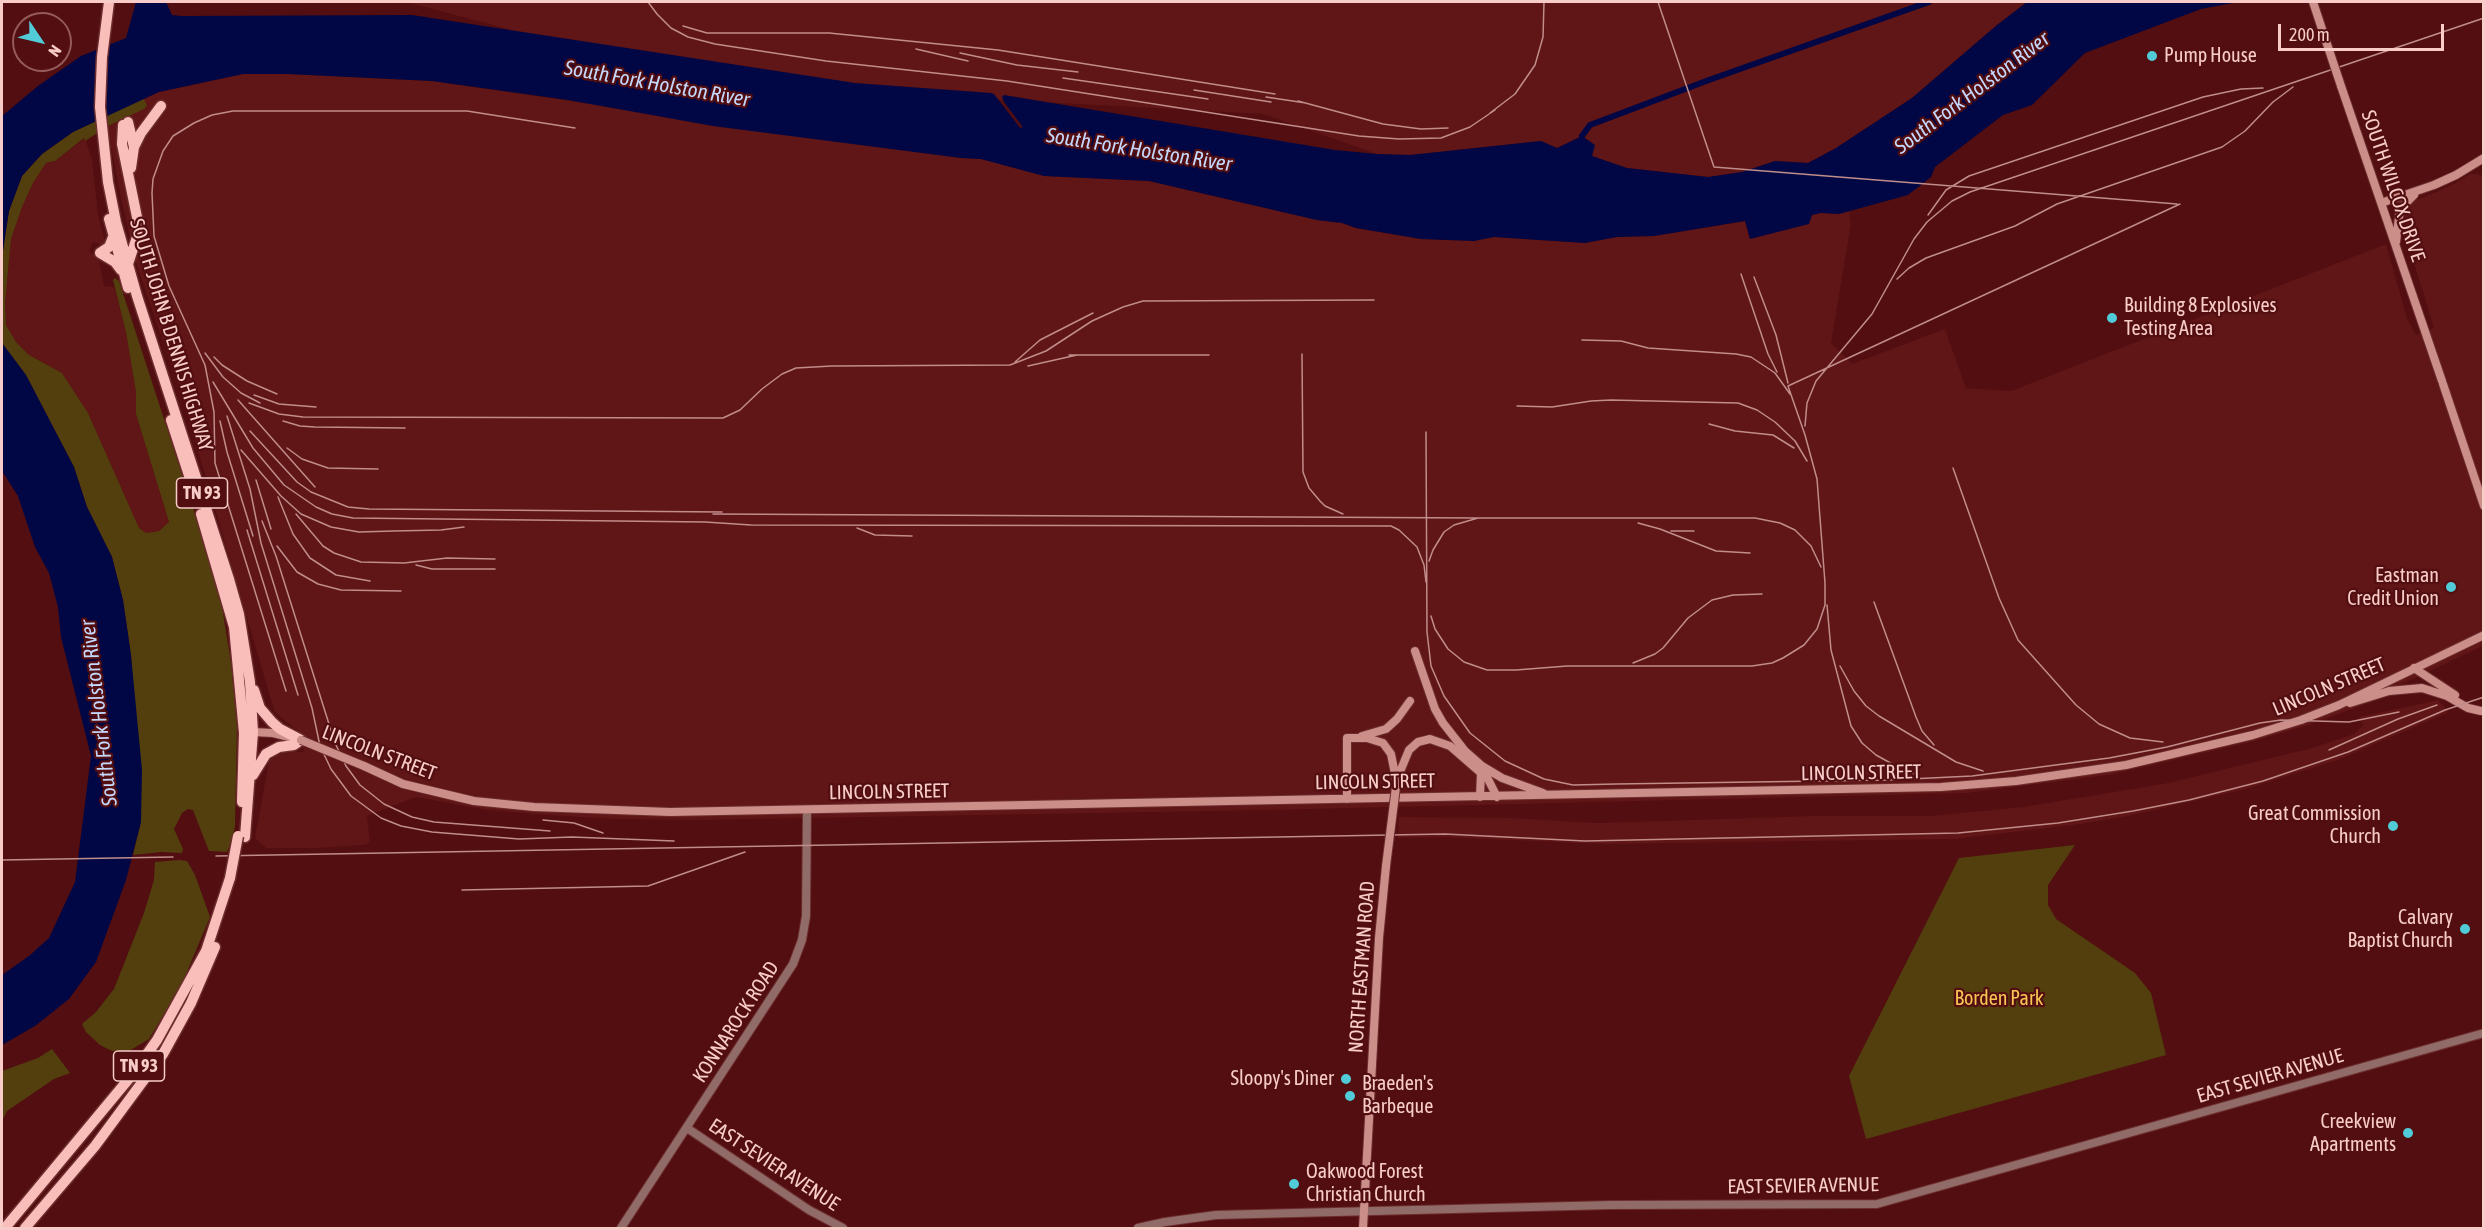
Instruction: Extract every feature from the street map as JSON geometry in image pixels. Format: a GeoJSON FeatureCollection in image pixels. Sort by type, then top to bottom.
{"type":"FeatureCollection","features":[{"type":"Feature","properties":{"kind":"highway","name":"SOUTH JOHN B DENNIS HIGHWAY"},"geometry":{"type":"LineString","coordinates":[[25,1228],[95,1146],[163,1054],[191,1003],[212,956],[223,923],[242,837],[251,779],[248,733],[229,606],[125,268],[115,233],[101,160],[94,98],[103,2]]}},
{"type":"Feature","properties":{"kind":"highway","name":"SOUTH JOHN B DENNIS HIGHWAY"},"geometry":{"type":"LineString","coordinates":[[102,31],[109,2]]}},
{"type":"Feature","properties":{"kind":"highway"},"geometry":{"type":"LineString","coordinates":[[130,184],[134,147],[147,123],[161,106]]}},
{"type":"Feature","properties":{"kind":"highway"},"geometry":{"type":"LineString","coordinates":[[134,147],[126,123],[122,144],[135,212],[137,237],[125,268],[100,253],[109,246],[115,233],[129,225],[135,212]]}},
{"type":"Feature","properties":{"kind":"highway"},"geometry":{"type":"LineString","coordinates":[[103,135],[118,139],[122,144]]}},
{"type":"Feature","properties":{"kind":"highway","name":"SOUTH JOHN B DENNIS HIGHWAY"},"geometry":{"type":"LineString","coordinates":[[125,268],[229,579],[238,614],[250,682],[242,837]]}},
{"type":"Feature","properties":{"kind":"highway"},"geometry":{"type":"LineString","coordinates":[[250,682],[266,715],[280,729],[301,740],[294,745],[279,747],[266,754],[251,779]]}},
{"type":"Feature","properties":{"kind":"highway","name":"TN 93"},"geometry":{"type":"LineString","coordinates":[[5,1228],[132,1075],[157,1040],[206,951],[233,878]]}},
{"type":"Feature","properties":{"kind":"main road","name":"SOUTH WILCOX DRIVE"},"geometry":{"type":"LineString","coordinates":[[2313,2],[2484,506]]}},
{"type":"Feature","properties":{"kind":"main road"},"geometry":{"type":"LineString","coordinates":[[2381,203],[2456,175],[2484,158]]}},
{"type":"Feature","properties":{"kind":"main road"},"geometry":{"type":"LineString","coordinates":[[2395,245],[2400,209],[2418,191]]}},
{"type":"Feature","properties":{"kind":"main road","name":"LINCOLN STREET"},"geometry":{"type":"LineString","coordinates":[[248,733],[273,733],[301,740],[411,786],[453,797],[546,808],[670,812],[1903,789],[2016,781],[2115,767],[2189,751],[2301,720],[2339,705],[2484,635]]}},
{"type":"Feature","properties":{"kind":"main road"},"geometry":{"type":"LineString","coordinates":[[1415,651],[1435,709],[1443,723],[1466,751],[1482,766],[1502,778],[1549,795]]}},
{"type":"Feature","properties":{"kind":"main road"},"geometry":{"type":"LineString","coordinates":[[2414,668],[2482,712]]}},
{"type":"Feature","properties":{"kind":"main road"},"geometry":{"type":"LineString","coordinates":[[2339,705],[2357,702],[2390,691],[2422,688],[2482,712]]}},
{"type":"Feature","properties":{"kind":"main road"},"geometry":{"type":"LineString","coordinates":[[1351,738],[1386,729],[1397,719],[1410,701]]}},
{"type":"Feature","properties":{"kind":"main road"},"geometry":{"type":"LineString","coordinates":[[1351,738],[1377,740],[1388,748],[1393,760],[1396,779]]}},
{"type":"Feature","properties":{"kind":"main road"},"geometry":{"type":"LineString","coordinates":[[1347,799],[1351,738]]}},
{"type":"Feature","properties":{"kind":"main road"},"geometry":{"type":"LineString","coordinates":[[1396,779],[1408,750],[1418,742],[1430,739],[1450,746],[1481,773],[1497,796]]}},
{"type":"Feature","properties":{"kind":"main road"},"geometry":{"type":"LineString","coordinates":[[1480,797],[1481,773]]}},
{"type":"Feature","properties":{"kind":"main road","name":"NORTH EASTMAN ROAD"},"geometry":{"type":"LineString","coordinates":[[1363,1228],[1379,938],[1396,779]]}},
{"type":"Feature","properties":{"kind":"street","name":"KONNAROCK ROAD"},"geometry":{"type":"LineString","coordinates":[[621,1228],[786,978],[797,956],[806,916],[807,810]]}},
{"type":"Feature","properties":{"kind":"street","name":"EAST SEVIER AVENUE"},"geometry":{"type":"LineString","coordinates":[[1138,1228],[1165,1221],[1216,1215],[1600,1205],[1878,1204],[2484,1033]]}},
{"type":"Feature","properties":{"kind":"street","name":"EAST SEVIER AVENUE"},"geometry":{"type":"LineString","coordinates":[[687,1128],[809,1210],[843,1228]]}},
{"type":"Feature","properties":{"kind":"shaded area"},"geometry":{"type":"Polygon","coordinates":[[[406,2],[2027,2],[1912,98],[1836,148],[1808,163],[1775,161],[1742,172],[1708,177],[1627,168],[1591,156],[1582,136],[1557,148],[1540,141],[1410,155],[1377,154],[1263,114],[913,95],[576,47],[406,2]]]}},
{"type":"Feature","properties":{"kind":"shaded area"},"geometry":{"type":"Polygon","coordinates":[[[243,74],[432,81],[961,158],[981,159],[1046,176],[1149,181],[1317,220],[1421,239],[1474,241],[1494,237],[1585,243],[1617,237],[1654,236],[1745,221],[1750,239],[1821,212],[1839,214],[1849,211],[1851,224],[1831,343],[1852,364],[1945,329],[1966,388],[2011,391],[2386,244],[2407,318],[2416,335],[2434,328],[2401,221],[2402,214],[2410,203],[2452,185],[2470,174],[2477,174],[2484,176],[2483,646],[2400,685],[2398,692],[2309,725],[2247,743],[2109,775],[1967,793],[1270,810],[696,820],[546,815],[487,810],[416,797],[367,816],[370,842],[366,845],[266,848],[255,838],[269,760],[284,751],[304,752],[299,732],[275,712],[271,700],[182,396],[137,266],[105,114],[159,92],[243,74]]]}},
{"type":"Feature","properties":{"kind":"shaded area"},"geometry":{"type":"Polygon","coordinates":[[[85,138],[92,160],[98,214],[105,242],[102,245],[93,242],[89,251],[99,259],[104,286],[114,287],[126,331],[136,392],[136,414],[169,522],[159,531],[146,533],[139,528],[88,413],[62,373],[29,355],[16,342],[6,325],[5,303],[11,239],[22,207],[33,183],[46,163],[55,161],[85,138]]]}},
{"type":"Feature","properties":{"kind":"shaded area"},"geometry":{"type":"Polygon","coordinates":[[[2438,700],[2449,712],[2338,760],[2246,789],[2128,816],[2081,824],[1954,839],[1603,844],[1442,837],[1398,838],[1399,817],[1511,818],[1598,823],[1815,816],[1929,816],[2023,807],[2168,783],[2312,748],[2354,734],[2363,725],[2359,717],[2438,700]]]}},
{"type":"Feature","properties":{"kind":"green space"},"geometry":{"type":"Polygon","coordinates":[[[143,98],[147,105],[144,109],[110,125],[85,141],[84,138],[55,161],[46,163],[33,183],[11,239],[5,303],[6,325],[16,342],[29,355],[62,373],[88,413],[139,528],[146,533],[159,531],[169,522],[136,414],[136,392],[126,332],[113,280],[115,278],[119,281],[219,588],[231,663],[237,725],[235,825],[227,852],[209,851],[193,810],[188,809],[182,813],[174,829],[183,849],[182,853],[161,852],[133,855],[141,822],[131,655],[123,600],[112,557],[87,507],[74,467],[26,375],[2,343],[2,257],[9,211],[22,176],[42,154],[73,132],[143,98]]]}},
{"type":"Feature","properties":{"kind":"green space","name":"Borden Park"},"geometry":{"type":"Polygon","coordinates":[[[2075,845],[2048,885],[2048,905],[2056,919],[2135,973],[2151,993],[2166,1055],[1866,1139],[1849,1076],[1959,858],[2075,845]]]}},
{"type":"Feature","properties":{"kind":"green space"},"geometry":{"type":"Polygon","coordinates":[[[187,861],[195,875],[210,917],[181,986],[149,1039],[129,1051],[112,1051],[100,1045],[86,1032],[82,1024],[96,1012],[114,989],[144,913],[154,880],[155,862],[187,861]]]}},
{"type":"Feature","properties":{"kind":"green space"},"geometry":{"type":"Polygon","coordinates":[[[52,1049],[70,1073],[54,1079],[7,1111],[2,1121],[2,1071],[38,1058],[52,1049]]]}},
{"type":"Feature","properties":{"kind":"water","name":"South Fork Holston River"},"geometry":{"type":"Polygon","coordinates":[[[136,2],[166,2],[172,15],[181,16],[412,15],[855,83],[991,93],[1021,129],[1022,126],[1004,102],[1002,97],[1004,95],[1335,150],[1377,154],[1410,155],[1541,141],[1557,148],[1582,136],[1595,145],[1592,156],[1627,168],[1708,177],[1742,172],[1775,161],[1808,163],[1836,148],[1912,98],[2027,2],[2238,2],[2201,9],[2085,53],[2032,105],[2003,115],[1935,167],[1931,177],[1908,195],[1839,214],[1812,215],[1809,224],[1750,239],[1745,221],[1654,236],[1617,237],[1585,243],[1494,237],[1474,241],[1421,239],[1317,220],[1149,181],[1044,176],[981,159],[713,126],[568,100],[432,81],[243,74],[159,92],[73,132],[42,154],[22,176],[9,211],[2,257],[2,116],[58,72],[72,72],[72,62],[81,56],[126,38],[136,2]]]}},
{"type":"Feature","properties":{"kind":"water","name":"South Fork Holston River"},"geometry":{"type":"Polygon","coordinates":[[[2,343],[26,375],[74,467],[87,507],[112,557],[123,600],[131,655],[142,770],[141,822],[126,880],[96,962],[69,999],[35,1026],[2,1045],[2,975],[49,938],[75,882],[91,756],[61,637],[58,607],[49,573],[35,547],[18,496],[2,471],[2,343]]]}},
{"type":"Feature","properties":{"kind":"waterway"},"geometry":{"type":"LineString","coordinates":[[1582,136],[1590,125],[1929,2]]}},
{"type":"Feature","properties":{"kind":"railway"},"geometry":{"type":"LineString","coordinates":[[648,2],[671,28],[688,37],[715,44],[826,61],[1007,81],[1359,136],[1399,139],[1441,138],[1470,127],[1495,110]]}},
{"type":"Feature","properties":{"kind":"railway"},"geometry":{"type":"LineString","coordinates":[[1490,113],[1515,94],[1535,65],[1543,37],[1544,2]]}},
{"type":"Feature","properties":{"kind":"railway"},"geometry":{"type":"LineString","coordinates":[[1658,2],[1714,167],[2177,204]]}},
{"type":"Feature","properties":{"kind":"railway"},"geometry":{"type":"LineString","coordinates":[[1805,426],[1807,403],[1816,381],[1872,314],[1914,239],[1927,222],[1952,201],[1970,192],[2484,18]]}},
{"type":"Feature","properties":{"kind":"railway"},"geometry":{"type":"LineString","coordinates":[[683,26],[707,33],[829,33],[998,50],[1275,94]]}},
{"type":"Feature","properties":{"kind":"railway"},"geometry":{"type":"LineString","coordinates":[[916,49],[968,61]]}},
{"type":"Feature","properties":{"kind":"railway"},"geometry":{"type":"LineString","coordinates":[[960,53],[1017,65],[1078,72]]}},
{"type":"Feature","properties":{"kind":"railway"},"geometry":{"type":"LineString","coordinates":[[1063,78],[1208,99]]}},
{"type":"Feature","properties":{"kind":"railway"},"geometry":{"type":"LineString","coordinates":[[1897,279],[1909,268],[1926,258],[2015,226],[2057,204],[2222,147],[2245,131],[2273,102],[2293,87]]}},
{"type":"Feature","properties":{"kind":"railway"},"geometry":{"type":"LineString","coordinates":[[1928,215],[1946,190],[1969,176],[2203,97],[2241,89],[2263,88]]}},
{"type":"Feature","properties":{"kind":"railway"},"geometry":{"type":"LineString","coordinates":[[1194,90],[1271,102]]}},
{"type":"Feature","properties":{"kind":"railway"},"geometry":{"type":"LineString","coordinates":[[1266,97],[1306,103]]}},
{"type":"Feature","properties":{"kind":"railway"},"geometry":{"type":"LineString","coordinates":[[1298,101],[1383,124],[1421,129],[1448,128]]}},
{"type":"Feature","properties":{"kind":"railway"},"geometry":{"type":"LineString","coordinates":[[286,691],[215,463],[214,412],[205,365],[169,286],[154,236],[153,179],[163,151],[173,136],[194,123],[212,115],[233,111],[467,111],[575,128]]}},
{"type":"Feature","properties":{"kind":"railway"},"geometry":{"type":"LineString","coordinates":[[1431,616],[1435,629],[1448,649],[1464,662],[1487,670],[1567,666],[1752,666],[1772,663],[1783,658],[1804,645],[1817,629],[1825,605],[1817,479],[1788,386],[2180,204]]}},
{"type":"Feature","properties":{"kind":"railway"},"geometry":{"type":"LineString","coordinates":[[1741,274],[1768,354],[1777,372]]}},
{"type":"Feature","properties":{"kind":"railway"},"geometry":{"type":"LineString","coordinates":[[1754,277],[1776,335],[1788,383]]}},
{"type":"Feature","properties":{"kind":"railway"},"geometry":{"type":"LineString","coordinates":[[249,403],[279,414],[303,417],[723,418],[740,410],[762,389],[782,374],[796,368],[1010,365],[1046,351],[1092,321],[1143,301],[1374,300]]}},
{"type":"Feature","properties":{"kind":"railway"},"geometry":{"type":"LineString","coordinates":[[1015,362],[1040,340],[1093,313]]}},
{"type":"Feature","properties":{"kind":"railway"},"geometry":{"type":"LineString","coordinates":[[1582,340],[1621,341],[1648,348],[1751,357],[1775,373],[1790,394]]}},
{"type":"Feature","properties":{"kind":"railway"},"geometry":{"type":"LineString","coordinates":[[205,353],[223,377],[241,393],[260,403]]}},
{"type":"Feature","properties":{"kind":"railway"},"geometry":{"type":"LineString","coordinates":[[1302,354],[1303,472],[1309,488],[1320,501],[1325,506],[1343,514]]}},
{"type":"Feature","properties":{"kind":"railway"},"geometry":{"type":"LineString","coordinates":[[1069,355],[1209,355]]}},
{"type":"Feature","properties":{"kind":"railway"},"geometry":{"type":"LineString","coordinates":[[1028,366],[1077,355]]}},
{"type":"Feature","properties":{"kind":"railway"},"geometry":{"type":"LineString","coordinates":[[214,357],[247,381],[277,394]]}},
{"type":"Feature","properties":{"kind":"railway"},"geometry":{"type":"LineString","coordinates":[[213,382],[253,448],[284,485],[316,507],[332,514],[353,518],[705,522],[751,525],[1391,526],[1399,530],[1417,547],[1424,565],[1426,582]]}},
{"type":"Feature","properties":{"kind":"railway"},"geometry":{"type":"LineString","coordinates":[[254,395],[279,404],[316,407]]}},
{"type":"Feature","properties":{"kind":"railway"},"geometry":{"type":"LineString","coordinates":[[238,400],[315,487]]}},
{"type":"Feature","properties":{"kind":"railway"},"geometry":{"type":"LineString","coordinates":[[1517,406],[1552,407],[1611,400],[1738,403],[1757,410],[1775,422],[1795,441],[1807,461]]}},
{"type":"Feature","properties":{"kind":"railway"},"geometry":{"type":"LineString","coordinates":[[227,416],[250,489],[261,543],[312,708],[320,746],[331,769],[351,796],[381,818],[401,826],[432,832],[519,839],[572,837],[674,841]]}},
{"type":"Feature","properties":{"kind":"railway"},"geometry":{"type":"LineString","coordinates":[[220,421],[227,452],[253,536]]}},
{"type":"Feature","properties":{"kind":"railway"},"geometry":{"type":"LineString","coordinates":[[283,421],[315,427],[405,428]]}},
{"type":"Feature","properties":{"kind":"railway"},"geometry":{"type":"LineString","coordinates":[[1709,424],[1735,431],[1773,435],[1794,448]]}},
{"type":"Feature","properties":{"kind":"railway"},"geometry":{"type":"LineString","coordinates":[[250,431],[297,482],[311,492],[348,507],[722,512]]}},
{"type":"Feature","properties":{"kind":"railway"},"geometry":{"type":"LineString","coordinates":[[1426,432],[1427,632],[1431,666],[1444,696],[1470,733],[1505,761],[1544,779],[1573,785],[1889,780],[1972,776],[2109,758],[2167,747],[2260,723],[2281,720],[2349,722],[2399,712]]}},
{"type":"Feature","properties":{"kind":"railway"},"geometry":{"type":"LineString","coordinates":[[287,448],[302,459],[328,468],[378,469]]}},
{"type":"Feature","properties":{"kind":"railway"},"geometry":{"type":"LineString","coordinates":[[241,450],[281,496],[301,514],[331,527],[359,532],[441,530],[464,527]]}},
{"type":"Feature","properties":{"kind":"railway"},"geometry":{"type":"LineString","coordinates":[[1953,468],[1999,598],[2018,640],[2076,705],[2099,724],[2130,738],[2163,742]]}},
{"type":"Feature","properties":{"kind":"railway"},"geometry":{"type":"LineString","coordinates":[[256,480],[271,529]]}},
{"type":"Feature","properties":{"kind":"railway"},"geometry":{"type":"LineString","coordinates":[[278,497],[293,534],[310,558],[336,575],[370,581]]}},
{"type":"Feature","properties":{"kind":"railway"},"geometry":{"type":"LineString","coordinates":[[296,514],[323,546],[334,553],[361,562],[404,563],[447,558],[495,559]]}},
{"type":"Feature","properties":{"kind":"railway"},"geometry":{"type":"LineString","coordinates":[[713,514],[1478,518]]}},
{"type":"Feature","properties":{"kind":"railway"},"geometry":{"type":"LineString","coordinates":[[1429,561],[1444,532],[1454,525],[1478,518],[1755,518],[1780,523],[1795,530],[1811,546],[1821,567]]}},
{"type":"Feature","properties":{"kind":"railway"},"geometry":{"type":"LineString","coordinates":[[262,521],[276,556],[335,743],[346,766],[360,785],[384,804],[412,817],[434,822],[550,831]]}},
{"type":"Feature","properties":{"kind":"railway"},"geometry":{"type":"LineString","coordinates":[[1638,523],[1716,551],[1750,553]]}},
{"type":"Feature","properties":{"kind":"railway"},"geometry":{"type":"LineString","coordinates":[[857,528],[875,535],[912,536]]}},
{"type":"Feature","properties":{"kind":"railway"},"geometry":{"type":"LineString","coordinates":[[247,530],[298,695]]}},
{"type":"Feature","properties":{"kind":"railway"},"geometry":{"type":"LineString","coordinates":[[1671,531],[1694,531]]}},
{"type":"Feature","properties":{"kind":"railway"},"geometry":{"type":"LineString","coordinates":[[277,546],[297,572],[318,584],[341,590],[401,591]]}},
{"type":"Feature","properties":{"kind":"railway"},"geometry":{"type":"LineString","coordinates":[[416,565],[432,569],[495,569]]}},
{"type":"Feature","properties":{"kind":"railway"},"geometry":{"type":"LineString","coordinates":[[1633,663],[1663,648],[1688,618],[1712,600],[1733,595],[1762,594]]}},
{"type":"Feature","properties":{"kind":"railway"},"geometry":{"type":"LineString","coordinates":[[1874,602],[1916,717],[1922,731],[1934,745]]}},
{"type":"Feature","properties":{"kind":"railway"},"geometry":{"type":"LineString","coordinates":[[1827,605],[1831,650],[1851,726],[1862,743],[1876,755],[1905,771],[1919,775]]}},
{"type":"Feature","properties":{"kind":"railway"},"geometry":{"type":"LineString","coordinates":[[1840,666],[1854,691],[1866,706],[1879,716],[1956,762],[1983,771]]}},
{"type":"Feature","properties":{"kind":"railway"},"geometry":{"type":"LineString","coordinates":[[216,856],[1445,834],[1585,841],[1958,833],[2058,823],[2133,811],[2189,800],[2263,781],[2348,752],[2445,710],[2484,697]]}},
{"type":"Feature","properties":{"kind":"railway"},"geometry":{"type":"LineString","coordinates":[[2329,750],[2398,719],[2437,705]]}},
{"type":"Feature","properties":{"kind":"railway"},"geometry":{"type":"LineString","coordinates":[[543,820],[574,823],[603,833]]}},
{"type":"Feature","properties":{"kind":"railway"},"geometry":{"type":"LineString","coordinates":[[462,890],[648,886],[745,852]]}},
{"type":"Feature","properties":{"kind":"railway"},"geometry":{"type":"LineString","coordinates":[[2,860],[173,857]]}},
{"type":"Feature","properties":{"kind":"place","name":"Pump House"},"geometry":{"type":"Point","coordinates":[2152,56]}},
{"type":"Feature","properties":{"kind":"place","name":"Building 8 Explosives Testing Area"},"geometry":{"type":"Point","coordinates":[2112,318]}},
{"type":"Feature","properties":{"kind":"place","name":"Eastman Credit Union"},"geometry":{"type":"Point","coordinates":[2451,587]}},
{"type":"Feature","properties":{"kind":"place","name":"Great Commission Church"},"geometry":{"type":"Point","coordinates":[2393,826]}},
{"type":"Feature","properties":{"kind":"place","name":"Calvary Baptist Church"},"geometry":{"type":"Point","coordinates":[2465,929]}},
{"type":"Feature","properties":{"kind":"place","name":"Sloopy's Diner"},"geometry":{"type":"Point","coordinates":[1346,1079]}},
{"type":"Feature","properties":{"kind":"place","name":"Braeden's Barbeque"},"geometry":{"type":"Point","coordinates":[1350,1096]}},
{"type":"Feature","properties":{"kind":"place","name":"Creekview Apartments"},"geometry":{"type":"Point","coordinates":[2408,1133]}},
{"type":"Feature","properties":{"kind":"place","name":"Oakwood Forest Christian Church"},"geometry":{"type":"Point","coordinates":[1294,1184]}}]}
